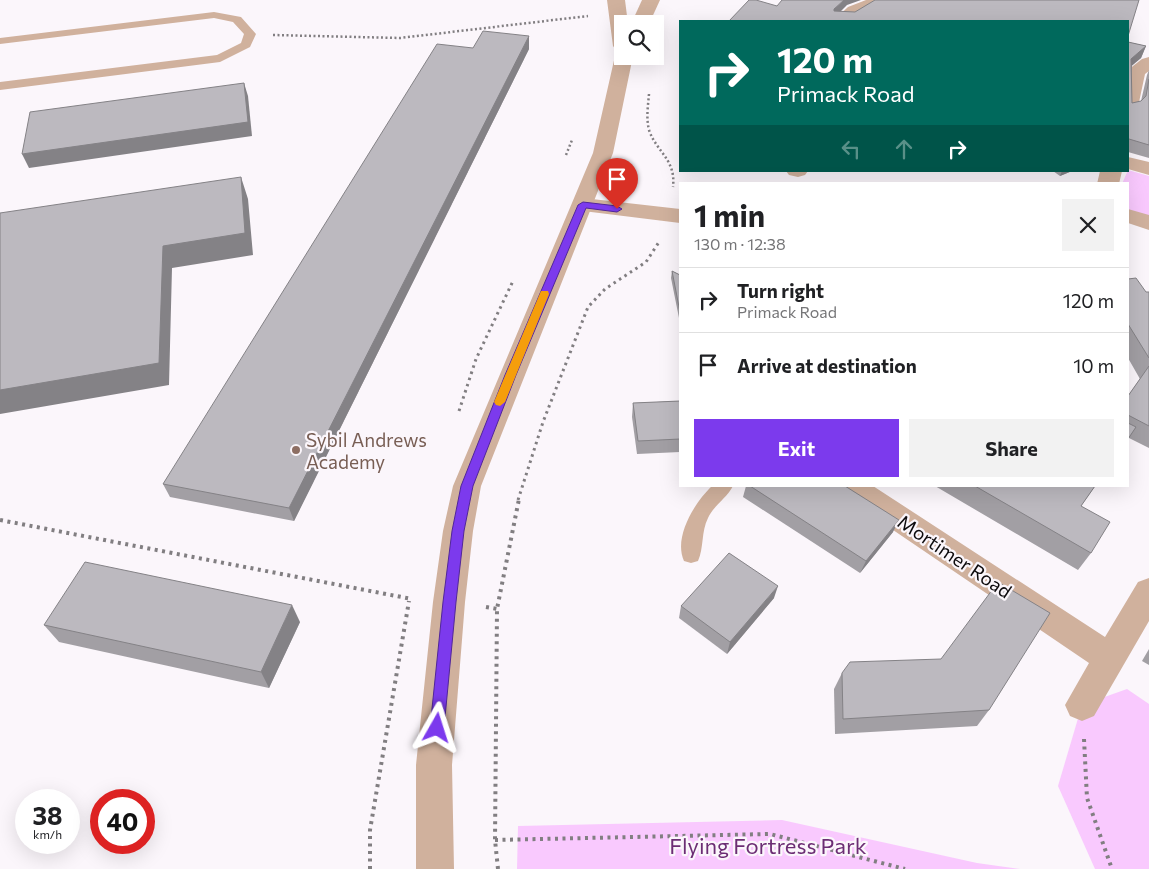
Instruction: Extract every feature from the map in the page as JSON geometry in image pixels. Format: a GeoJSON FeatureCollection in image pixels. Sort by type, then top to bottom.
{"type":"FeatureCollection","features":[{"type":"Feature","properties":{"kind":"street"},"geometry":{"type":"LineString","coordinates":[[616,0],[618,15]]}},
{"type":"Feature","properties":{"kind":"street"},"geometry":{"type":"LineString","coordinates":[[644,15],[650,0]]}},
{"type":"Feature","properties":{"kind":"street"},"geometry":{"type":"LineString","coordinates":[[843,20],[850,13],[864,6],[900,0]]}},
{"type":"Feature","properties":{"kind":"street"},"geometry":{"type":"LineString","coordinates":[[1129,103],[1136,72],[1149,63]]}},
{"type":"Feature","properties":{"kind":"street"},"geometry":{"type":"LineString","coordinates":[[436,869],[434,765],[449,602],[458,531],[467,486],[510,375],[583,205],[603,153],[622,65]]}},
{"type":"Feature","properties":{"kind":"street"},"geometry":{"type":"LineString","coordinates":[[1129,163],[1149,169]]}},
{"type":"Feature","properties":{"kind":"street"},"geometry":{"type":"LineString","coordinates":[[583,205],[674,215]]}},
{"type":"Feature","properties":{"kind":"street"},"geometry":{"type":"LineString","coordinates":[[1129,216],[1149,223]]}},
{"type":"Feature","properties":{"kind":"street","name":"Mortimer Road"},"geometry":{"type":"LineString","coordinates":[[852,487],[1111,659]]}},
{"type":"Feature","properties":{"kind":"street"},"geometry":{"type":"LineString","coordinates":[[1082,706],[1149,592]]}},
{"type":"Feature","properties":{"kind":"lane"},"geometry":{"type":"LineString","coordinates":[[0,41],[214,15],[237,19],[250,34],[246,44],[220,58],[0,86]]}},
{"type":"Feature","properties":{"kind":"lane"},"geometry":{"type":"LineString","coordinates":[[691,555],[692,534],[700,512],[712,496],[723,487]]}},
{"type":"Feature","properties":{"kind":"path"},"geometry":{"type":"LineString","coordinates":[[250,34],[400,38],[594,15]]}},
{"type":"Feature","properties":{"kind":"path"},"geometry":{"type":"LineString","coordinates":[[498,869],[495,840],[497,609],[521,487],[543,422],[588,307],[595,295],[649,260],[657,250],[674,215],[674,167],[651,135],[647,122],[650,84]]}},
{"type":"Feature","properties":{"kind":"path"},"geometry":{"type":"LineString","coordinates":[[0,520],[410,599],[497,609]]}},
{"type":"Feature","properties":{"kind":"path"},"geometry":{"type":"LineString","coordinates":[[1082,706],[1087,798],[1112,869]]}},
{"type":"Feature","properties":{"kind":"path"},"geometry":{"type":"LineString","coordinates":[[495,840],[770,834],[905,869]]}},
{"type":"Feature","properties":{"kind":"green space"},"geometry":{"type":"Polygon","coordinates":[[[1129,170],[1149,176],[1149,217],[1129,210],[1129,182],[1123,182],[1129,170]]]}},
{"type":"Feature","properties":{"kind":"green space"},"geometry":{"type":"Polygon","coordinates":[[[1127,689],[1149,704],[1149,869],[1095,869],[1058,786],[1082,705],[1127,689]]]}},
{"type":"Feature","properties":{"kind":"green space","name":"Flying Fortress Park"},"geometry":{"type":"Polygon","coordinates":[[[782,820],[977,863],[1020,869],[517,869],[518,826],[782,820]]]}},
{"type":"Feature","properties":{"kind":"building"},"geometry":{"type":"Polygon","coordinates":[[[749,0],[777,6],[782,0],[844,0],[834,11],[855,12],[875,0],[1139,0],[1129,33],[1129,20],[730,20],[749,0]]]}},
{"type":"Feature","properties":{"kind":"building"},"geometry":{"type":"Polygon","coordinates":[[[483,31],[529,36],[289,508],[163,484],[437,44],[473,48],[483,31]]]}},
{"type":"Feature","properties":{"kind":"building"},"geometry":{"type":"Polygon","coordinates":[[[1129,42],[1146,46],[1131,59],[1132,103],[1141,101],[1146,96],[1149,79],[1149,145],[1129,139],[1129,42]]]}},
{"type":"Feature","properties":{"kind":"building"},"geometry":{"type":"Polygon","coordinates":[[[244,83],[248,122],[22,154],[30,112],[244,83]]]}},
{"type":"Feature","properties":{"kind":"building"},"geometry":{"type":"Polygon","coordinates":[[[241,177],[245,233],[163,246],[159,363],[0,390],[0,213],[241,177]]]}},
{"type":"Feature","properties":{"kind":"building"},"geometry":{"type":"Polygon","coordinates":[[[672,271],[679,274],[679,307],[672,271]]]}},
{"type":"Feature","properties":{"kind":"building"},"geometry":{"type":"Polygon","coordinates":[[[1136,278],[1146,292],[1149,292],[1149,358],[1129,326],[1129,279],[1136,278]]]}},
{"type":"Feature","properties":{"kind":"building"},"geometry":{"type":"Polygon","coordinates":[[[1149,366],[1149,426],[1129,416],[1129,395],[1149,366]]]}},
{"type":"Feature","properties":{"kind":"building"},"geometry":{"type":"Polygon","coordinates":[[[679,401],[679,439],[638,441],[633,403],[679,401]]]}},
{"type":"Feature","properties":{"kind":"building"},"geometry":{"type":"Polygon","coordinates":[[[1129,424],[1136,427],[1129,438],[1129,424]]]}},
{"type":"Feature","properties":{"kind":"building"},"geometry":{"type":"Polygon","coordinates":[[[752,487],[847,487],[899,520],[866,561],[752,487]]]}},
{"type":"Feature","properties":{"kind":"building"},"geometry":{"type":"Polygon","coordinates":[[[977,487],[1094,487],[1081,506],[1110,522],[1091,553],[977,487]]]}},
{"type":"Feature","properties":{"kind":"building"},"geometry":{"type":"Polygon","coordinates":[[[729,553],[778,586],[730,642],[681,606],[729,553]]]}},
{"type":"Feature","properties":{"kind":"building"},"geometry":{"type":"Polygon","coordinates":[[[85,562],[292,605],[261,672],[44,625],[85,562]]]}},
{"type":"Feature","properties":{"kind":"building"},"geometry":{"type":"Polygon","coordinates":[[[998,582],[1050,613],[989,710],[843,719],[842,673],[850,662],[941,659],[998,582]]]}},
{"type":"Feature","properties":{"kind":"slow traffic"},"geometry":{"type":"LineString","coordinates":[[500,402],[544,294]]}},
{"type":"Feature","properties":{"kind":"place","name":"Sybil Andrews Academy"},"geometry":{"type":"Point","coordinates":[296,450]}},
{"type":"Feature","properties":{"kind":"route"},"geometry":{"type":"LineString","coordinates":[[437,728],[449,602],[458,531],[467,486],[510,375],[583,205],[617,209]]}}]}
